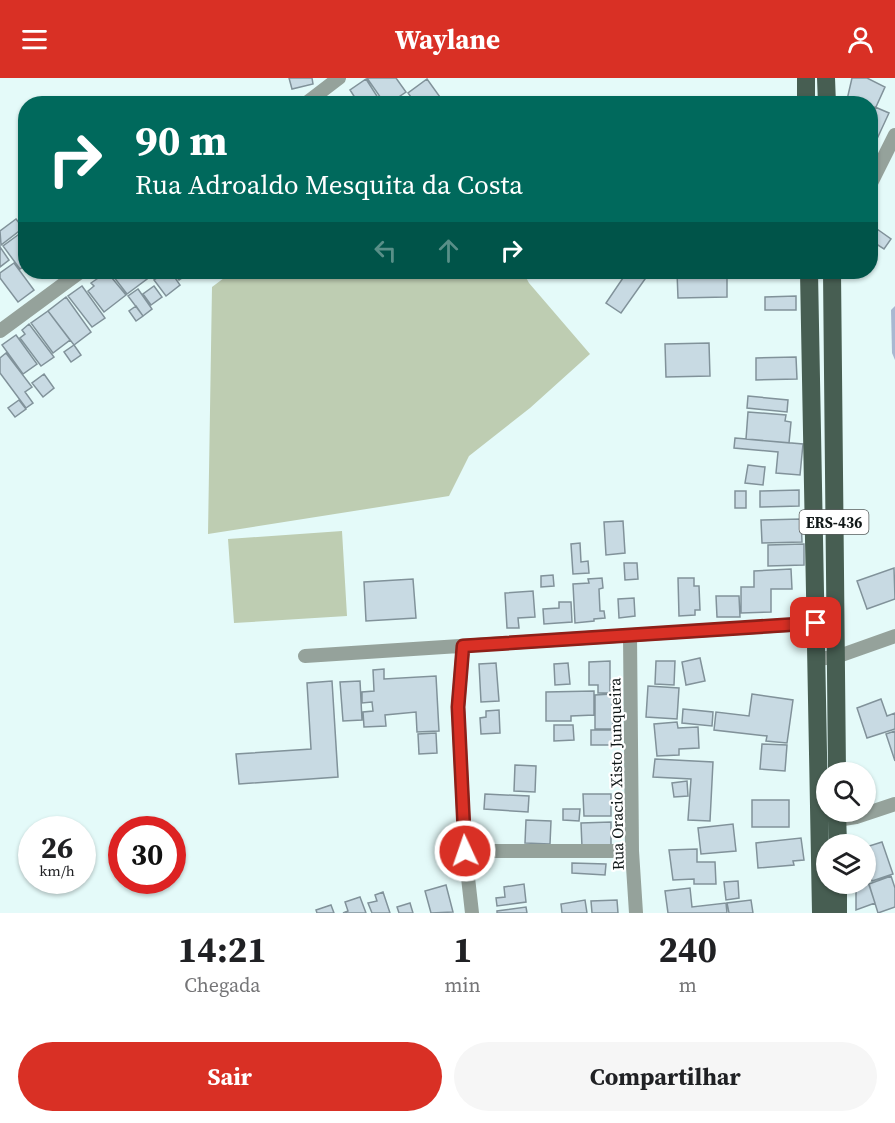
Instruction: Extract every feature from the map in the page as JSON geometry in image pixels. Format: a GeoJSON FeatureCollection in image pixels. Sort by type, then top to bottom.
{"type":"FeatureCollection","features":[{"type":"Feature","properties":{"kind":"main road"},"geometry":{"type":"LineString","coordinates":[[806,78],[806,96]]}},
{"type":"Feature","properties":{"kind":"main road"},"geometry":{"type":"LineString","coordinates":[[826,78],[827,96]]}},
{"type":"Feature","properties":{"kind":"main road","name":"ERS-436"},"geometry":{"type":"LineString","coordinates":[[809,279],[821,913]]}},
{"type":"Feature","properties":{"kind":"main road","name":"ERS-436"},"geometry":{"type":"LineString","coordinates":[[832,279],[837,762]]}},
{"type":"Feature","properties":{"kind":"main road"},"geometry":{"type":"LineString","coordinates":[[838,894],[838,913]]}},
{"type":"Feature","properties":{"kind":"street"},"geometry":{"type":"LineString","coordinates":[[315,96],[339,78]]}},
{"type":"Feature","properties":{"kind":"street"},"geometry":{"type":"LineString","coordinates":[[878,169],[895,135]]}},
{"type":"Feature","properties":{"kind":"street"},"geometry":{"type":"LineString","coordinates":[[0,331],[71,279]]}},
{"type":"Feature","properties":{"kind":"street"},"geometry":{"type":"LineString","coordinates":[[305,656],[835,622]]}},
{"type":"Feature","properties":{"kind":"street","name":"Rua Oracio Xisto Junqueira"},"geometry":{"type":"LineString","coordinates":[[630,635],[632,851],[636,913]]}},
{"type":"Feature","properties":{"kind":"street"},"geometry":{"type":"LineString","coordinates":[[816,660],[836,657],[895,636]]}},
{"type":"Feature","properties":{"kind":"street"},"geometry":{"type":"LineString","coordinates":[[463,646],[458,707],[465,851],[472,913]]}},
{"type":"Feature","properties":{"kind":"street"},"geometry":{"type":"LineString","coordinates":[[876,810],[895,804]]}},
{"type":"Feature","properties":{"kind":"street"},"geometry":{"type":"LineString","coordinates":[[465,851],[632,851]]}},
{"type":"Feature","properties":{"kind":"green space"},"geometry":{"type":"Polygon","coordinates":[[[223,279],[527,279],[590,354],[530,408],[469,456],[449,496],[208,534],[212,287],[223,279]]]}},
{"type":"Feature","properties":{"kind":"green space"},"geometry":{"type":"Polygon","coordinates":[[[342,531],[347,616],[234,623],[228,539],[342,531]]]}},
{"type":"Feature","properties":{"kind":"water"},"geometry":{"type":"Polygon","coordinates":[[[895,306],[895,360],[892,353],[891,310],[895,306]]]}},
{"type":"Feature","properties":{"kind":"building"},"geometry":{"type":"Polygon","coordinates":[[[289,78],[312,78],[313,84],[292,89],[289,78]]]}},
{"type":"Feature","properties":{"kind":"building"},"geometry":{"type":"Polygon","coordinates":[[[367,78],[396,78],[406,92],[400,96],[379,96],[367,78]]]}},
{"type":"Feature","properties":{"kind":"building"},"geometry":{"type":"Polygon","coordinates":[[[852,78],[867,78],[885,87],[878,102],[878,96],[848,96],[852,78]]]}},
{"type":"Feature","properties":{"kind":"building"},"geometry":{"type":"Polygon","coordinates":[[[366,79],[377,96],[354,96],[350,90],[366,79]]]}},
{"type":"Feature","properties":{"kind":"building"},"geometry":{"type":"Polygon","coordinates":[[[427,79],[439,96],[410,96],[408,93],[427,79]]]}},
{"type":"Feature","properties":{"kind":"building"},"geometry":{"type":"Polygon","coordinates":[[[878,108],[889,113],[878,137],[878,108]]]}},
{"type":"Feature","properties":{"kind":"building"},"geometry":{"type":"Polygon","coordinates":[[[16,219],[18,222],[18,232],[1,245],[0,231],[16,219]]]}},
{"type":"Feature","properties":{"kind":"building"},"geometry":{"type":"Polygon","coordinates":[[[878,230],[891,239],[884,249],[878,245],[878,230]]]}},
{"type":"Feature","properties":{"kind":"building"},"geometry":{"type":"Polygon","coordinates":[[[18,235],[18,266],[3,246],[18,235]]]}},
{"type":"Feature","properties":{"kind":"building"},"geometry":{"type":"Polygon","coordinates":[[[0,247],[9,260],[0,267],[0,247]]]}},
{"type":"Feature","properties":{"kind":"building"},"geometry":{"type":"Polygon","coordinates":[[[14,263],[18,268],[18,279],[26,279],[34,290],[18,302],[0,278],[0,273],[14,263]]]}},
{"type":"Feature","properties":{"kind":"building"},"geometry":{"type":"Polygon","coordinates":[[[97,279],[113,279],[126,295],[104,312],[88,291],[94,286],[91,283],[97,279]]]}},
{"type":"Feature","properties":{"kind":"building"},"geometry":{"type":"Polygon","coordinates":[[[115,279],[147,279],[127,294],[115,279]]]}},
{"type":"Feature","properties":{"kind":"building"},"geometry":{"type":"Polygon","coordinates":[[[176,279],[180,285],[166,296],[154,280],[176,279]]]}},
{"type":"Feature","properties":{"kind":"building"},"geometry":{"type":"Polygon","coordinates":[[[622,279],[645,279],[621,313],[606,303],[622,279]]]}},
{"type":"Feature","properties":{"kind":"building"},"geometry":{"type":"Polygon","coordinates":[[[677,279],[727,279],[727,297],[678,298],[677,279]]]}},
{"type":"Feature","properties":{"kind":"building"},"geometry":{"type":"Polygon","coordinates":[[[82,286],[105,318],[92,327],[68,296],[82,286]]]}},
{"type":"Feature","properties":{"kind":"building"},"geometry":{"type":"Polygon","coordinates":[[[154,286],[162,297],[151,305],[143,294],[154,286]]]}},
{"type":"Feature","properties":{"kind":"building"},"geometry":{"type":"Polygon","coordinates":[[[138,289],[152,309],[143,316],[128,296],[138,289]]]}},
{"type":"Feature","properties":{"kind":"building"},"geometry":{"type":"Polygon","coordinates":[[[796,296],[796,310],[765,310],[765,297],[796,296]]]}},
{"type":"Feature","properties":{"kind":"building"},"geometry":{"type":"Polygon","coordinates":[[[66,297],[91,332],[74,345],[48,311],[66,297]]]}},
{"type":"Feature","properties":{"kind":"building"},"geometry":{"type":"Polygon","coordinates":[[[136,306],[143,316],[136,321],[129,311],[136,306]]]}},
{"type":"Feature","properties":{"kind":"building"},"geometry":{"type":"Polygon","coordinates":[[[48,311],[70,340],[53,353],[31,323],[48,311]]]}},
{"type":"Feature","properties":{"kind":"building"},"geometry":{"type":"Polygon","coordinates":[[[29,324],[54,357],[41,366],[20,338],[25,334],[22,330],[29,324]]]}},
{"type":"Feature","properties":{"kind":"building"},"geometry":{"type":"Polygon","coordinates":[[[16,335],[37,364],[23,374],[2,345],[16,335]]]}},
{"type":"Feature","properties":{"kind":"building"},"geometry":{"type":"Polygon","coordinates":[[[709,343],[710,376],[666,377],[665,344],[709,343]]]}},
{"type":"Feature","properties":{"kind":"building"},"geometry":{"type":"Polygon","coordinates":[[[74,345],[81,355],[71,362],[64,352],[74,345]]]}},
{"type":"Feature","properties":{"kind":"building"},"geometry":{"type":"Polygon","coordinates":[[[6,353],[32,387],[25,392],[33,403],[26,408],[0,373],[0,358],[6,353]]]}},
{"type":"Feature","properties":{"kind":"building"},"geometry":{"type":"Polygon","coordinates":[[[796,357],[797,379],[756,380],[756,358],[796,357]]]}},
{"type":"Feature","properties":{"kind":"building"},"geometry":{"type":"Polygon","coordinates":[[[44,374],[54,388],[43,397],[32,383],[44,374]]]}},
{"type":"Feature","properties":{"kind":"building"},"geometry":{"type":"Polygon","coordinates":[[[748,396],[788,400],[787,412],[747,408],[748,396]]]}},
{"type":"Feature","properties":{"kind":"building"},"geometry":{"type":"Polygon","coordinates":[[[19,400],[26,409],[15,417],[8,408],[19,400]]]}},
{"type":"Feature","properties":{"kind":"building"},"geometry":{"type":"Polygon","coordinates":[[[748,412],[786,415],[785,421],[791,422],[789,443],[746,439],[748,412]]]}},
{"type":"Feature","properties":{"kind":"building"},"geometry":{"type":"Polygon","coordinates":[[[735,438],[803,444],[800,475],[776,473],[778,452],[734,448],[735,438]]]}},
{"type":"Feature","properties":{"kind":"building"},"geometry":{"type":"Polygon","coordinates":[[[748,465],[765,467],[763,485],[745,483],[748,465]]]}},
{"type":"Feature","properties":{"kind":"building"},"geometry":{"type":"Polygon","coordinates":[[[799,490],[799,506],[760,507],[760,491],[799,490]]]}},
{"type":"Feature","properties":{"kind":"building"},"geometry":{"type":"Polygon","coordinates":[[[735,491],[746,491],[746,508],[735,508],[735,491]]]}},
{"type":"Feature","properties":{"kind":"building"},"geometry":{"type":"Polygon","coordinates":[[[801,519],[802,542],[762,543],[761,520],[801,519]]]}},
{"type":"Feature","properties":{"kind":"building"},"geometry":{"type":"Polygon","coordinates":[[[623,521],[625,553],[606,555],[604,522],[623,521]]]}},
{"type":"Feature","properties":{"kind":"building"},"geometry":{"type":"Polygon","coordinates":[[[580,543],[581,562],[588,561],[589,573],[573,574],[571,544],[580,543]]]}},
{"type":"Feature","properties":{"kind":"building"},"geometry":{"type":"Polygon","coordinates":[[[804,544],[804,565],[768,566],[768,545],[804,544]]]}},
{"type":"Feature","properties":{"kind":"building"},"geometry":{"type":"Polygon","coordinates":[[[624,563],[637,563],[638,579],[625,580],[624,563]]]}},
{"type":"Feature","properties":{"kind":"building"},"geometry":{"type":"Polygon","coordinates":[[[894,568],[895,599],[867,609],[857,581],[894,568]]]}},
{"type":"Feature","properties":{"kind":"building"},"geometry":{"type":"Polygon","coordinates":[[[791,569],[792,589],[771,589],[771,612],[741,613],[741,587],[754,587],[754,571],[791,569]]]}},
{"type":"Feature","properties":{"kind":"building"},"geometry":{"type":"Polygon","coordinates":[[[553,575],[554,586],[541,587],[541,576],[553,575]]]}},
{"type":"Feature","properties":{"kind":"building"},"geometry":{"type":"Polygon","coordinates":[[[602,578],[603,588],[599,589],[600,611],[604,611],[605,618],[575,623],[573,584],[589,583],[588,579],[602,578]]]}},
{"type":"Feature","properties":{"kind":"building"},"geometry":{"type":"Polygon","coordinates":[[[678,578],[694,578],[694,586],[699,586],[700,610],[695,610],[695,615],[679,616],[678,578]]]}},
{"type":"Feature","properties":{"kind":"building"},"geometry":{"type":"Polygon","coordinates":[[[413,579],[416,618],[366,621],[364,582],[413,579]]]}},
{"type":"Feature","properties":{"kind":"building"},"geometry":{"type":"Polygon","coordinates":[[[533,591],[535,617],[518,618],[519,628],[507,628],[505,593],[533,591]]]}},
{"type":"Feature","properties":{"kind":"building"},"geometry":{"type":"Polygon","coordinates":[[[716,596],[739,596],[740,617],[717,617],[716,596]]]}},
{"type":"Feature","properties":{"kind":"building"},"geometry":{"type":"Polygon","coordinates":[[[634,598],[635,616],[619,618],[618,599],[634,598]]]}},
{"type":"Feature","properties":{"kind":"building"},"geometry":{"type":"Polygon","coordinates":[[[559,602],[571,602],[572,622],[544,624],[543,609],[559,608],[559,602]]]}},
{"type":"Feature","properties":{"kind":"building"},"geometry":{"type":"Polygon","coordinates":[[[700,658],[705,681],[686,685],[682,662],[700,658]]]}},
{"type":"Feature","properties":{"kind":"building"},"geometry":{"type":"Polygon","coordinates":[[[610,661],[610,693],[598,693],[598,685],[589,685],[589,662],[610,661]]]}},
{"type":"Feature","properties":{"kind":"building"},"geometry":{"type":"Polygon","coordinates":[[[656,661],[675,661],[674,685],[655,684],[656,661]]]}},
{"type":"Feature","properties":{"kind":"building"},"geometry":{"type":"Polygon","coordinates":[[[496,663],[499,701],[481,702],[479,664],[496,663]]]}},
{"type":"Feature","properties":{"kind":"building"},"geometry":{"type":"Polygon","coordinates":[[[568,663],[570,684],[555,685],[554,664],[568,663]]]}},
{"type":"Feature","properties":{"kind":"building"},"geometry":{"type":"Polygon","coordinates":[[[384,669],[384,679],[436,676],[439,731],[417,732],[416,712],[385,715],[386,726],[364,727],[363,712],[373,711],[372,702],[362,703],[362,692],[374,691],[373,670],[384,669]]]}},
{"type":"Feature","properties":{"kind":"building"},"geometry":{"type":"Polygon","coordinates":[[[332,681],[338,777],[239,784],[236,754],[311,749],[307,683],[332,681]]]}},
{"type":"Feature","properties":{"kind":"building"},"geometry":{"type":"Polygon","coordinates":[[[360,681],[362,720],[343,721],[340,682],[360,681]]]}},
{"type":"Feature","properties":{"kind":"building"},"geometry":{"type":"Polygon","coordinates":[[[648,686],[679,688],[677,719],[646,717],[648,686]]]}},
{"type":"Feature","properties":{"kind":"building"},"geometry":{"type":"Polygon","coordinates":[[[594,691],[594,715],[571,716],[571,721],[546,721],[546,692],[594,691]]]}},
{"type":"Feature","properties":{"kind":"building"},"geometry":{"type":"Polygon","coordinates":[[[612,694],[613,729],[595,729],[595,695],[612,694]]]}},
{"type":"Feature","properties":{"kind":"building"},"geometry":{"type":"Polygon","coordinates":[[[752,694],[793,700],[787,743],[766,741],[767,736],[714,730],[716,712],[749,716],[752,694]]]}},
{"type":"Feature","properties":{"kind":"building"},"geometry":{"type":"Polygon","coordinates":[[[881,699],[887,716],[895,713],[895,729],[867,738],[857,708],[881,699]]]}},
{"type":"Feature","properties":{"kind":"building"},"geometry":{"type":"Polygon","coordinates":[[[683,709],[713,712],[712,726],[682,723],[683,709]]]}},
{"type":"Feature","properties":{"kind":"building"},"geometry":{"type":"Polygon","coordinates":[[[499,710],[500,733],[481,734],[480,718],[486,717],[486,711],[499,710]]]}},
{"type":"Feature","properties":{"kind":"building"},"geometry":{"type":"Polygon","coordinates":[[[677,722],[678,728],[698,727],[699,748],[679,749],[679,755],[657,756],[654,724],[677,722]]]}},
{"type":"Feature","properties":{"kind":"building"},"geometry":{"type":"Polygon","coordinates":[[[554,725],[573,725],[574,740],[554,741],[554,725]]]}},
{"type":"Feature","properties":{"kind":"building"},"geometry":{"type":"Polygon","coordinates":[[[591,730],[613,730],[613,745],[591,745],[591,730]]]}},
{"type":"Feature","properties":{"kind":"building"},"geometry":{"type":"Polygon","coordinates":[[[895,731],[895,761],[886,734],[895,731]]]}},
{"type":"Feature","properties":{"kind":"building"},"geometry":{"type":"Polygon","coordinates":[[[436,733],[437,753],[419,754],[418,734],[436,733]]]}},
{"type":"Feature","properties":{"kind":"building"},"geometry":{"type":"Polygon","coordinates":[[[762,744],[787,745],[785,771],[760,769],[762,744]]]}},
{"type":"Feature","properties":{"kind":"building"},"geometry":{"type":"Polygon","coordinates":[[[655,759],[713,762],[710,821],[688,820],[691,779],[653,777],[655,759]]]}},
{"type":"Feature","properties":{"kind":"building"},"geometry":{"type":"Polygon","coordinates":[[[515,765],[536,766],[535,792],[514,791],[515,765]]]}},
{"type":"Feature","properties":{"kind":"building"},"geometry":{"type":"Polygon","coordinates":[[[687,781],[688,796],[674,797],[672,783],[687,781]]]}},
{"type":"Feature","properties":{"kind":"building"},"geometry":{"type":"Polygon","coordinates":[[[485,794],[529,796],[528,812],[484,809],[485,794]]]}},
{"type":"Feature","properties":{"kind":"building"},"geometry":{"type":"Polygon","coordinates":[[[583,794],[611,794],[611,816],[584,816],[583,794]]]}},
{"type":"Feature","properties":{"kind":"building"},"geometry":{"type":"Polygon","coordinates":[[[752,800],[789,800],[789,827],[752,827],[752,800]]]}},
{"type":"Feature","properties":{"kind":"building"},"geometry":{"type":"Polygon","coordinates":[[[563,809],[580,809],[579,821],[563,820],[563,809]]]}},
{"type":"Feature","properties":{"kind":"building"},"geometry":{"type":"Polygon","coordinates":[[[526,820],[551,821],[550,844],[525,843],[526,820]]]}},
{"type":"Feature","properties":{"kind":"building"},"geometry":{"type":"Polygon","coordinates":[[[611,822],[611,847],[582,847],[581,823],[611,822]]]}},
{"type":"Feature","properties":{"kind":"building"},"geometry":{"type":"Polygon","coordinates":[[[733,824],[736,851],[701,854],[698,828],[733,824]]]}},
{"type":"Feature","properties":{"kind":"building"},"geometry":{"type":"Polygon","coordinates":[[[801,838],[804,860],[793,861],[794,865],[758,868],[756,843],[801,838]]]}},
{"type":"Feature","properties":{"kind":"building"},"geometry":{"type":"Polygon","coordinates":[[[882,842],[893,874],[876,880],[876,844],[882,842]]]}},
{"type":"Feature","properties":{"kind":"building"},"geometry":{"type":"Polygon","coordinates":[[[697,849],[697,862],[715,862],[716,884],[694,884],[694,879],[673,880],[669,850],[697,849]]]}},
{"type":"Feature","properties":{"kind":"building"},"geometry":{"type":"Polygon","coordinates":[[[572,863],[606,864],[605,875],[572,873],[572,863]]]}},
{"type":"Feature","properties":{"kind":"building"},"geometry":{"type":"Polygon","coordinates":[[[891,876],[895,888],[895,907],[878,913],[872,894],[876,894],[876,881],[891,876]]]}},
{"type":"Feature","properties":{"kind":"building"},"geometry":{"type":"Polygon","coordinates":[[[738,881],[739,898],[726,900],[724,882],[738,881]]]}},
{"type":"Feature","properties":{"kind":"building"},"geometry":{"type":"Polygon","coordinates":[[[524,884],[526,902],[497,906],[496,898],[505,897],[504,887],[524,884]]]}},
{"type":"Feature","properties":{"kind":"building"},"geometry":{"type":"Polygon","coordinates":[[[446,885],[453,912],[431,913],[425,891],[446,885]]]}},
{"type":"Feature","properties":{"kind":"building"},"geometry":{"type":"Polygon","coordinates":[[[690,888],[692,907],[726,903],[727,913],[668,913],[665,891],[690,888]]]}},
{"type":"Feature","properties":{"kind":"building"},"geometry":{"type":"Polygon","coordinates":[[[383,892],[390,913],[372,913],[368,903],[377,901],[375,895],[383,892]]]}},
{"type":"Feature","properties":{"kind":"building"},"geometry":{"type":"Polygon","coordinates":[[[856,894],[872,894],[875,903],[856,910],[856,894]]]}},
{"type":"Feature","properties":{"kind":"building"},"geometry":{"type":"Polygon","coordinates":[[[360,897],[366,913],[343,913],[348,911],[345,902],[360,897]]]}},
{"type":"Feature","properties":{"kind":"building"},"geometry":{"type":"Polygon","coordinates":[[[585,900],[587,913],[562,913],[561,904],[585,900]]]}},
{"type":"Feature","properties":{"kind":"building"},"geometry":{"type":"Polygon","coordinates":[[[617,900],[618,913],[592,913],[591,901],[617,900]]]}},
{"type":"Feature","properties":{"kind":"building"},"geometry":{"type":"Polygon","coordinates":[[[751,900],[753,913],[729,913],[727,903],[751,900]]]}},
{"type":"Feature","properties":{"kind":"building"},"geometry":{"type":"Polygon","coordinates":[[[410,903],[413,913],[399,913],[397,907],[410,903]]]}},
{"type":"Feature","properties":{"kind":"building"},"geometry":{"type":"Polygon","coordinates":[[[331,905],[334,913],[317,913],[316,910],[331,905]]]}},
{"type":"Feature","properties":{"kind":"building"},"geometry":{"type":"Polygon","coordinates":[[[526,907],[527,913],[497,913],[497,911],[526,907]]]}},
{"type":"Feature","properties":{"kind":"route"},"geometry":{"type":"LineString","coordinates":[[465,851],[458,707],[463,646],[816,623]]}}]}
